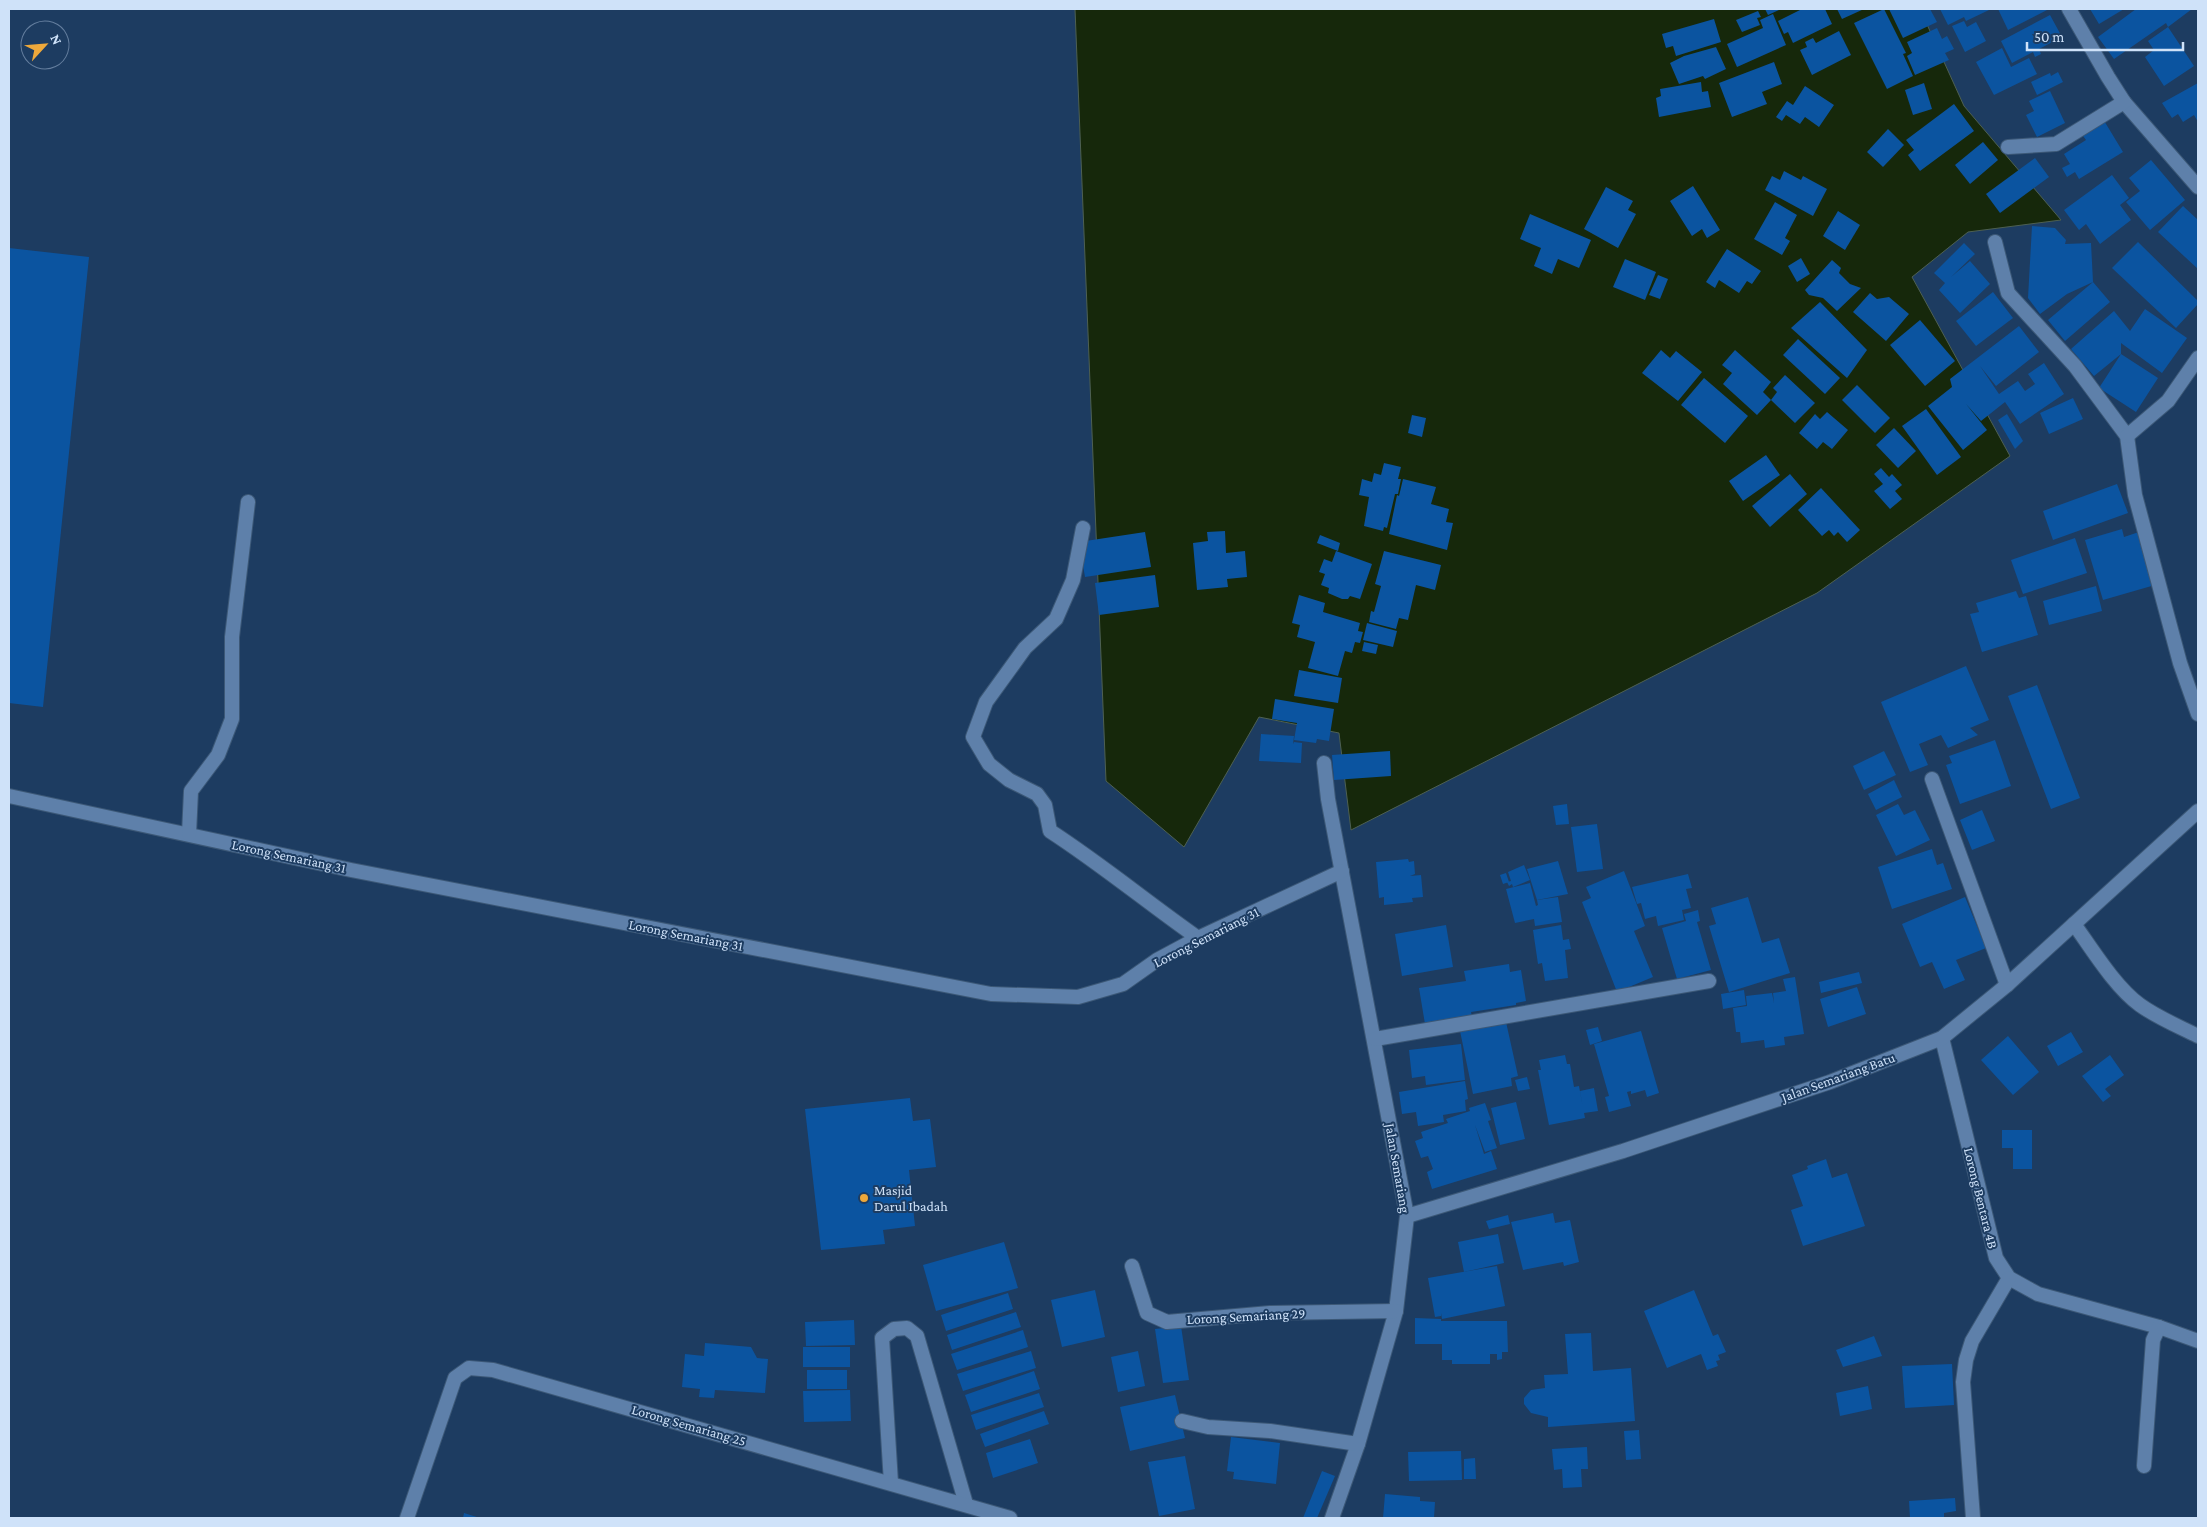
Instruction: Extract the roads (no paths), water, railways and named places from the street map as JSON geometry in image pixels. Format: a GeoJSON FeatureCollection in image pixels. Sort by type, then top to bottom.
{"type":"FeatureCollection","features":[{"type":"Feature","properties":{"kind":"street"},"geometry":{"type":"LineString","coordinates":[[2069,9],[2124,102],[2198,187]]}},
{"type":"Feature","properties":{"kind":"street"},"geometry":{"type":"LineString","coordinates":[[2008,147],[2056,144],[2124,102]]}},
{"type":"Feature","properties":{"kind":"street"},"geometry":{"type":"LineString","coordinates":[[1995,242],[2008,292],[2075,366],[2127,436],[2135,495],[2180,663],[2198,714]]}},
{"type":"Feature","properties":{"kind":"street"},"geometry":{"type":"LineString","coordinates":[[2127,436],[2168,401],[2198,358]]}},
{"type":"Feature","properties":{"kind":"street"},"geometry":{"type":"LineString","coordinates":[[189,834],[191,791],[218,754],[232,719],[232,636],[248,502]]}},
{"type":"Feature","properties":{"kind":"street"},"geometry":{"type":"LineString","coordinates":[[1083,528],[1073,580],[1056,619],[1025,648],[986,702],[973,737],[989,764],[1009,780],[1037,794],[1045,805],[1050,831],[1091,858],[1145,901],[1198,938]]}},
{"type":"Feature","properties":{"kind":"street","name":"Jalan Semariang"},"geometry":{"type":"LineString","coordinates":[[1324,763],[1328,799],[1375,1039],[1407,1216],[1396,1312],[1358,1444],[1332,1518]]}},
{"type":"Feature","properties":{"kind":"street"},"geometry":{"type":"LineString","coordinates":[[1932,779],[2007,985]]}},
{"type":"Feature","properties":{"kind":"street","name":"Lorong Semariang 31"},"geometry":{"type":"LineString","coordinates":[[9,796],[351,870],[991,994],[1078,997],[1123,984],[1157,960],[1198,938],[1342,871]]}},
{"type":"Feature","properties":{"kind":"street","name":"Jalan Semariang Batu"},"geometry":{"type":"LineString","coordinates":[[1407,1216],[1623,1151],[1812,1088],[1942,1038],[2007,985],[2198,811]]}},
{"type":"Feature","properties":{"kind":"street"},"geometry":{"type":"LineString","coordinates":[[2074,924],[2115,979],[2138,1004],[2162,1019],[2198,1036]]}},
{"type":"Feature","properties":{"kind":"street"},"geometry":{"type":"LineString","coordinates":[[1375,1039],[1709,981]]}},
{"type":"Feature","properties":{"kind":"street","name":"Lorong Bentara 4B"},"geometry":{"type":"LineString","coordinates":[[1942,1038],[1996,1258],[2009,1278],[2038,1294],[2159,1327],[2198,1341]]}},
{"type":"Feature","properties":{"kind":"street","name":"Lorong Semariang 29"},"geometry":{"type":"LineString","coordinates":[[1132,1266],[1147,1313],[1167,1322],[1270,1313],[1396,1312]]}},
{"type":"Feature","properties":{"kind":"street"},"geometry":{"type":"LineString","coordinates":[[1973,1518],[1963,1382],[1966,1360],[1972,1341],[2009,1278]]}},
{"type":"Feature","properties":{"kind":"street"},"geometry":{"type":"LineString","coordinates":[[2144,1466],[2153,1340],[2159,1327]]}},
{"type":"Feature","properties":{"kind":"street"},"geometry":{"type":"LineString","coordinates":[[892,1482],[882,1338],[894,1329],[907,1328],[917,1336],[966,1504]]}},
{"type":"Feature","properties":{"kind":"street","name":"Lorong Semariang 25"},"geometry":{"type":"LineString","coordinates":[[407,1518],[424,1462],[454,1378],[469,1368],[493,1370],[892,1482],[1010,1518]]}},
{"type":"Feature","properties":{"kind":"street"},"geometry":{"type":"LineString","coordinates":[[1182,1421],[1208,1428],[1270,1431],[1358,1444]]}},
{"type":"Feature","properties":{"kind":"place","name":"Masjid Darul Ibadah"},"geometry":{"type":"Point","coordinates":[864,1198]}}]}
